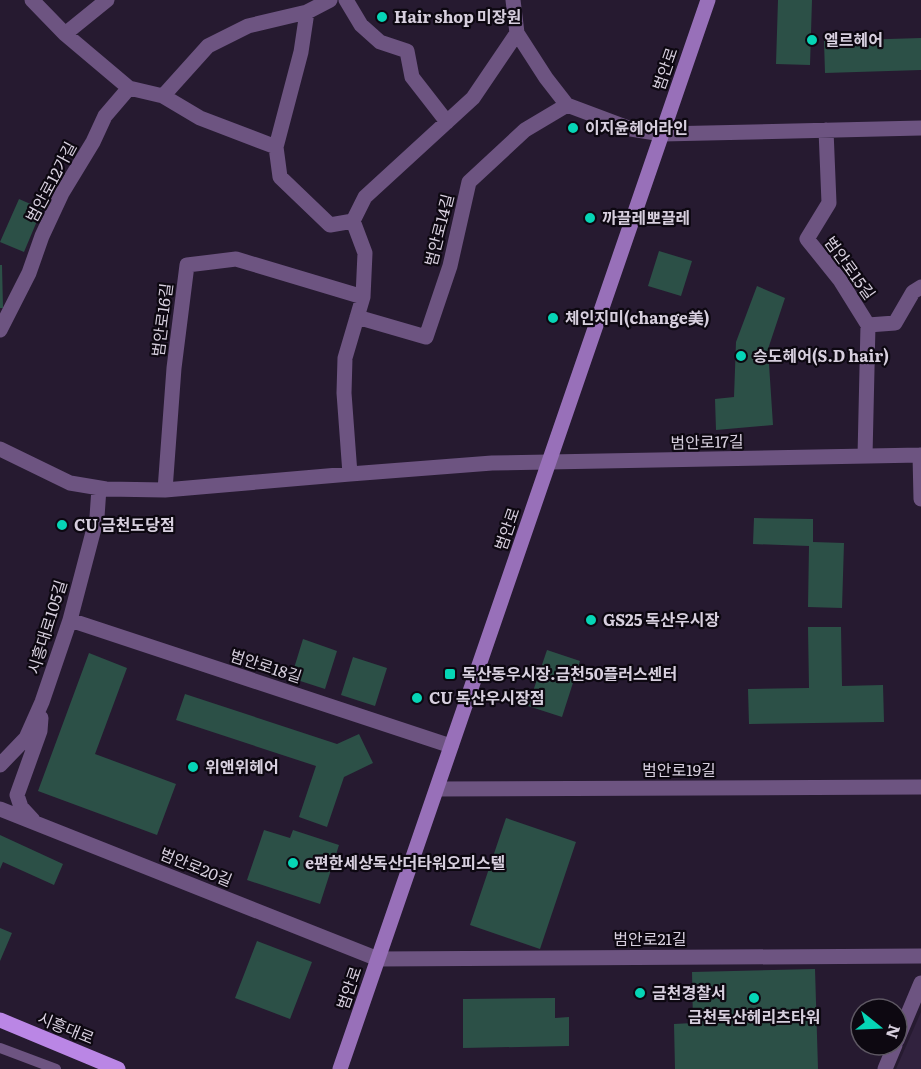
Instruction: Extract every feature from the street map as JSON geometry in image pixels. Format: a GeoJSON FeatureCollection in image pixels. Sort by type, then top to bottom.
{"type":"FeatureCollection","features":[{"type":"Feature","properties":{"kind":"main road","name":"범안로"},"geometry":{"type":"LineString","coordinates":[[340,1069],[708,0]]}},
{"type":"Feature","properties":{"kind":"main road","name":"시흥대로"},"geometry":{"type":"LineString","coordinates":[[0,1020],[118,1069]]}},
{"type":"Feature","properties":{"kind":"street"},"geometry":{"type":"LineString","coordinates":[[32,0],[65,34],[129,88],[163,96],[200,118],[276,147]]}},
{"type":"Feature","properties":{"kind":"street"},"geometry":{"type":"LineString","coordinates":[[65,34],[107,0]]}},
{"type":"Feature","properties":{"kind":"street"},"geometry":{"type":"LineString","coordinates":[[163,96],[208,46],[248,26],[307,12],[330,0]]}},
{"type":"Feature","properties":{"kind":"street"},"geometry":{"type":"LineString","coordinates":[[346,0],[361,25],[380,42],[407,51],[412,77],[447,122]]}},
{"type":"Feature","properties":{"kind":"street"},"geometry":{"type":"LineString","coordinates":[[513,0],[518,33],[546,78],[567,105],[631,129],[662,134],[921,128]]}},
{"type":"Feature","properties":{"kind":"street"},"geometry":{"type":"LineString","coordinates":[[307,12],[301,52],[276,147],[280,177],[330,225],[353,221]]}},
{"type":"Feature","properties":{"kind":"street"},"geometry":{"type":"LineString","coordinates":[[350,474],[344,393],[345,358],[363,297],[365,253],[353,221],[365,197],[473,98],[518,33]]}},
{"type":"Feature","properties":{"kind":"street","name":"범안로12가길"},"geometry":{"type":"LineString","coordinates":[[0,330],[29,273],[42,236],[62,193],[93,142],[105,116],[129,88]]}},
{"type":"Feature","properties":{"kind":"street","name":"범안로14길"},"geometry":{"type":"LineString","coordinates":[[357,317],[426,337],[450,266],[469,182],[525,130],[567,105]]}},
{"type":"Feature","properties":{"kind":"street","name":"범안로15길"},"geometry":{"type":"LineString","coordinates":[[826,130],[829,203],[807,239],[840,280],[868,325]]}},
{"type":"Feature","properties":{"kind":"street","name":"범안로16길"},"geometry":{"type":"LineString","coordinates":[[165,490],[174,368],[187,265],[236,259],[363,297]]}},
{"type":"Feature","properties":{"kind":"street"},"geometry":{"type":"LineString","coordinates":[[866,456],[868,325],[895,323],[913,292],[921,287]]}},
{"type":"Feature","properties":{"kind":"street"},"geometry":{"type":"LineString","coordinates":[[0,449],[70,483],[99,488],[165,490],[483,464],[549,463]]}},
{"type":"Feature","properties":{"kind":"street"},"geometry":{"type":"LineString","coordinates":[[920,455],[921,499]]}},
{"type":"Feature","properties":{"kind":"street","name":"범안로17길"},"geometry":{"type":"LineString","coordinates":[[549,463],[920,455]]}},
{"type":"Feature","properties":{"kind":"street","name":"시흥대로105길"},"geometry":{"type":"LineString","coordinates":[[0,765],[26,738],[42,702],[70,620],[96,517],[99,488]]}},
{"type":"Feature","properties":{"kind":"street","name":"범안로18길"},"geometry":{"type":"LineString","coordinates":[[70,620],[451,746]]}},
{"type":"Feature","properties":{"kind":"street"},"geometry":{"type":"LineString","coordinates":[[34,823],[21,807],[17,795],[40,730],[42,702]]}},
{"type":"Feature","properties":{"kind":"street","name":"범안로19길"},"geometry":{"type":"LineString","coordinates":[[437,789],[921,787]]}},
{"type":"Feature","properties":{"kind":"street","name":"범안로20길"},"geometry":{"type":"LineString","coordinates":[[0,809],[378,959]]}},
{"type":"Feature","properties":{"kind":"street","name":"범안로21길"},"geometry":{"type":"LineString","coordinates":[[378,959],[921,956]]}},
{"type":"Feature","properties":{"kind":"street"},"geometry":{"type":"LineString","coordinates":[[909,1012],[921,983]]}},
{"type":"Feature","properties":{"kind":"lane"},"geometry":{"type":"LineString","coordinates":[[0,1048],[56,1069]]}},
{"type":"Feature","properties":{"kind":"shaded area"},"geometry":{"type":"Polygon","coordinates":[[[921,1012],[921,1069],[896,1069],[901,1057],[909,1057],[909,1039],[921,1012]]]}},
{"type":"Feature","properties":{"kind":"building"},"geometry":{"type":"Polygon","coordinates":[[[778,0],[812,0],[810,65],[776,64],[778,0]]]}},
{"type":"Feature","properties":{"kind":"building"},"geometry":{"type":"Polygon","coordinates":[[[921,38],[921,70],[825,73],[824,41],[921,38]]]}},
{"type":"Feature","properties":{"kind":"building"},"geometry":{"type":"Polygon","coordinates":[[[19,199],[42,209],[24,252],[0,242],[19,199]]]}},
{"type":"Feature","properties":{"kind":"building"},"geometry":{"type":"Polygon","coordinates":[[[659,251],[692,261],[681,296],[648,286],[659,251]]]}},
{"type":"Feature","properties":{"kind":"building"},"geometry":{"type":"Polygon","coordinates":[[[0,265],[2,265],[3,308],[0,308],[0,265]]]}},
{"type":"Feature","properties":{"kind":"building"},"geometry":{"type":"Polygon","coordinates":[[[757,286],[785,298],[768,349],[773,425],[716,430],[715,399],[734,397],[736,342],[757,286]]]}},
{"type":"Feature","properties":{"kind":"building"},"geometry":{"type":"Polygon","coordinates":[[[754,518],[813,519],[813,542],[844,543],[842,608],[808,607],[809,546],[753,544],[754,518]]]}},
{"type":"Feature","properties":{"kind":"building"},"geometry":{"type":"Polygon","coordinates":[[[808,627],[841,627],[842,686],[883,685],[884,722],[749,724],[748,689],[809,688],[808,627]]]}},
{"type":"Feature","properties":{"kind":"building"},"geometry":{"type":"Polygon","coordinates":[[[303,639],[337,651],[325,689],[291,678],[303,639]]]}},
{"type":"Feature","properties":{"kind":"building"},"geometry":{"type":"Polygon","coordinates":[[[547,650],[580,661],[562,717],[528,706],[547,650]]]}},
{"type":"Feature","properties":{"kind":"building"},"geometry":{"type":"Polygon","coordinates":[[[89,653],[127,668],[95,754],[176,784],[157,835],[38,791],[89,653]]]}},
{"type":"Feature","properties":{"kind":"building"},"geometry":{"type":"Polygon","coordinates":[[[353,657],[387,668],[375,706],[341,695],[353,657]]]}},
{"type":"Feature","properties":{"kind":"building"},"geometry":{"type":"Polygon","coordinates":[[[185,694],[337,744],[359,734],[373,763],[344,777],[327,827],[299,817],[316,766],[176,720],[185,694]]]}},
{"type":"Feature","properties":{"kind":"building"},"geometry":{"type":"Polygon","coordinates":[[[506,818],[576,842],[540,949],[470,925],[506,818]]]}},
{"type":"Feature","properties":{"kind":"building","name":"e편한세상독산더타워오피스텔"},"geometry":{"type":"Polygon","coordinates":[[[264,830],[290,838],[293,830],[339,845],[320,904],[247,880],[264,830]]]}},
{"type":"Feature","properties":{"kind":"building"},"geometry":{"type":"Polygon","coordinates":[[[0,835],[63,864],[54,885],[3,862],[0,869],[0,835]]]}},
{"type":"Feature","properties":{"kind":"building"},"geometry":{"type":"Polygon","coordinates":[[[0,928],[12,933],[0,961],[0,928]]]}},
{"type":"Feature","properties":{"kind":"building"},"geometry":{"type":"Polygon","coordinates":[[[257,941],[312,962],[290,1019],[235,998],[257,941]]]}},
{"type":"Feature","properties":{"kind":"building","name":"금천독산헤리츠타워"},"geometry":{"type":"Polygon","coordinates":[[[815,969],[818,1069],[675,1069],[674,1024],[693,1023],[692,972],[815,969]]]}},
{"type":"Feature","properties":{"kind":"building"},"geometry":{"type":"Polygon","coordinates":[[[555,998],[555,1018],[569,1017],[569,1046],[463,1048],[463,999],[555,998]]]}},
{"type":"Feature","properties":{"kind":"place","name":"Hair shop 미장원"},"geometry":{"type":"Point","coordinates":[382,17]}},
{"type":"Feature","properties":{"kind":"place","name":"엘르헤어"},"geometry":{"type":"Point","coordinates":[812,40]}},
{"type":"Feature","properties":{"kind":"place","name":"이지윤헤어라인"},"geometry":{"type":"Point","coordinates":[573,128]}},
{"type":"Feature","properties":{"kind":"place","name":"까끌레뽀끌레"},"geometry":{"type":"Point","coordinates":[590,218]}},
{"type":"Feature","properties":{"kind":"place","name":"체인지미(change美)"},"geometry":{"type":"Point","coordinates":[553,318]}},
{"type":"Feature","properties":{"kind":"place","name":"승도헤어(S.D hair)"},"geometry":{"type":"Point","coordinates":[741,356]}},
{"type":"Feature","properties":{"kind":"place","name":"CU 금천도당점"},"geometry":{"type":"Point","coordinates":[62,525]}},
{"type":"Feature","properties":{"kind":"place","name":"GS25 독산우시장"},"geometry":{"type":"Point","coordinates":[591,620]}},
{"type":"Feature","properties":{"kind":"place","name":"독산동우시장.금천50플러스센터"},"geometry":{"type":"Point","coordinates":[450,674]}},
{"type":"Feature","properties":{"kind":"place","name":"CU 독산우시장점"},"geometry":{"type":"Point","coordinates":[417,698]}},
{"type":"Feature","properties":{"kind":"place","name":"위앤위헤어"},"geometry":{"type":"Point","coordinates":[193,767]}},
{"type":"Feature","properties":{"kind":"place","name":"e편한세상독산더타워오피스텔"},"geometry":{"type":"Point","coordinates":[293,863]}},
{"type":"Feature","properties":{"kind":"place","name":"금천경찰서"},"geometry":{"type":"Point","coordinates":[640,993]}},
{"type":"Feature","properties":{"kind":"place","name":"금천독산헤리츠타워"},"geometry":{"type":"Point","coordinates":[754,998]}}]}
